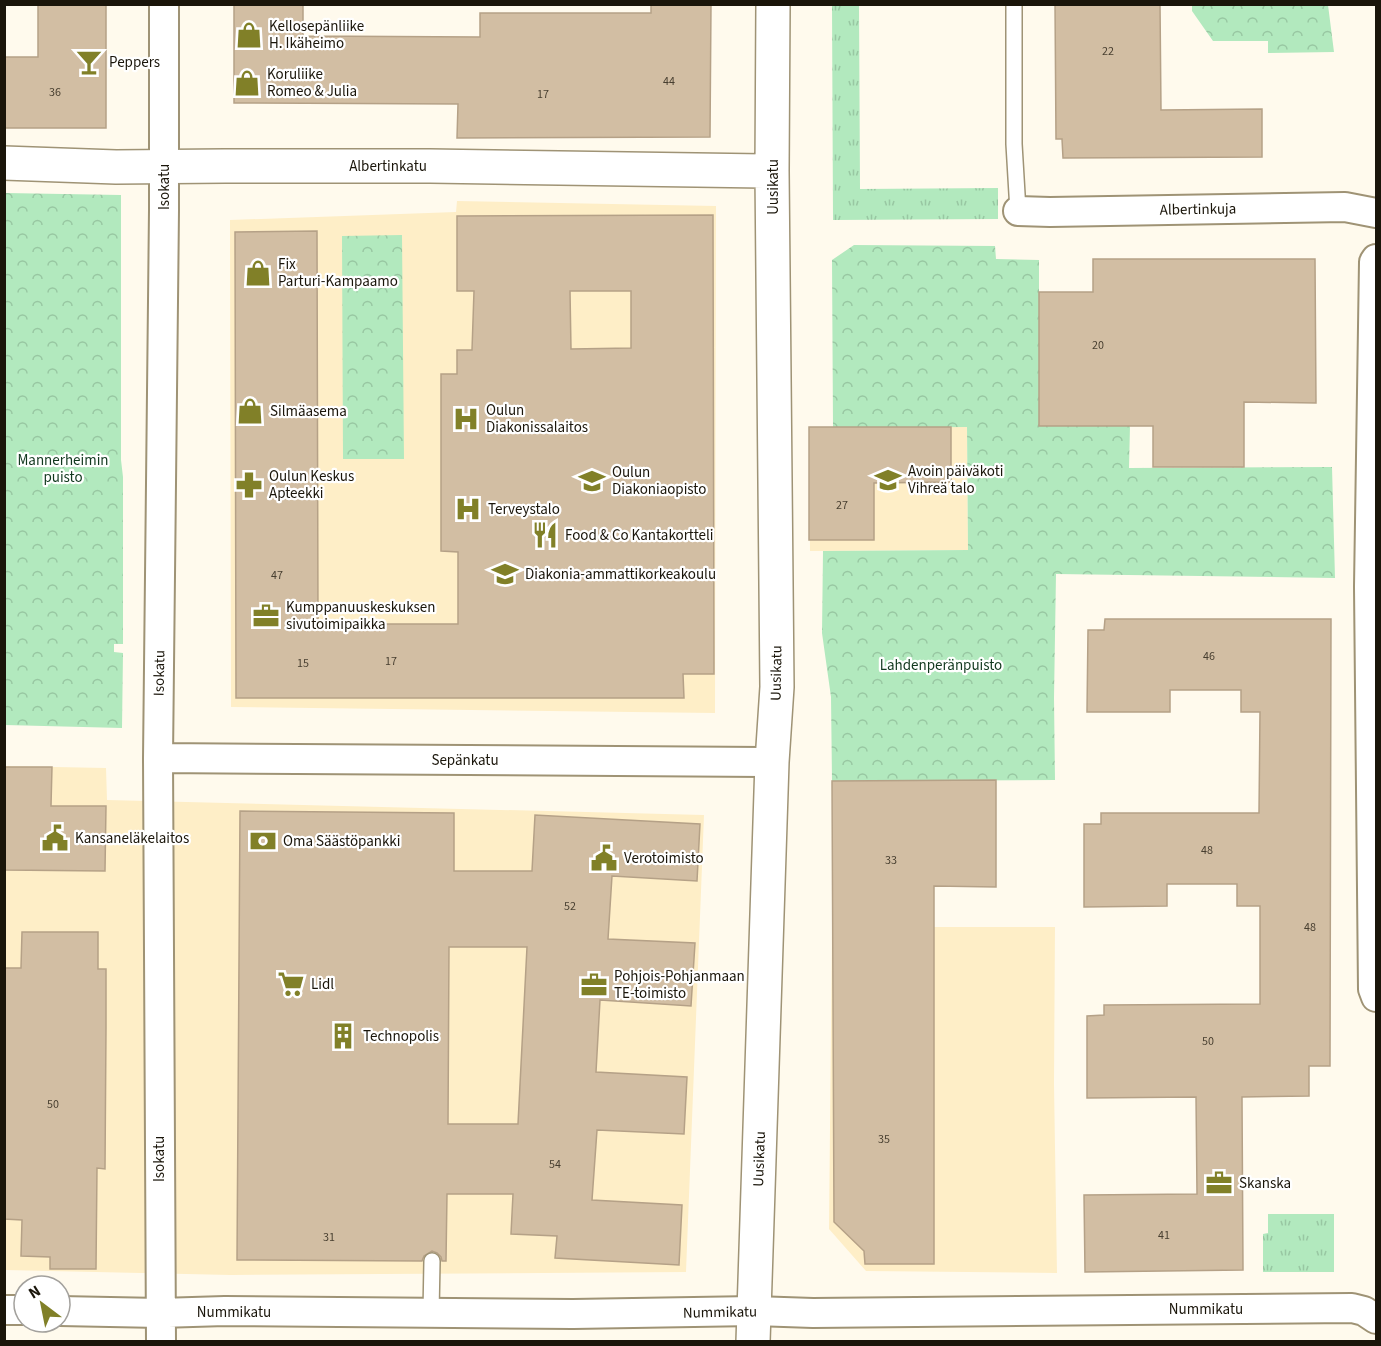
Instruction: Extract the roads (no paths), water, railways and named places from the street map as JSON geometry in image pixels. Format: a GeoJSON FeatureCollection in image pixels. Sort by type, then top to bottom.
{"type":"FeatureCollection","features":[{"type":"Feature","properties":{"kind":"main road","name":"Uusikatu"},"geometry":{"type":"LineString","coordinates":[[753,1326],[772,762],[777,687],[772,171],[773,4]]}},
{"type":"Feature","properties":{"kind":"main road","name":"Albertinkatu"},"geometry":{"type":"LineString","coordinates":[[4,163],[116,167],[407,166],[772,171]]}},
{"type":"Feature","properties":{"kind":"street","name":"Isokatu"},"geometry":{"type":"LineString","coordinates":[[160,1341],[158,758],[164,4]]}},
{"type":"Feature","properties":{"kind":"street","name":"Albertinkuja"},"geometry":{"type":"LineString","coordinates":[[1018,211],[1345,207],[1377,213]]}},
{"type":"Feature","properties":{"kind":"street"},"geometry":{"type":"LineString","coordinates":[[1377,259],[1374,262],[1373,587],[1373,989],[1377,997]]}},
{"type":"Feature","properties":{"kind":"street","name":"Sepänkatu"},"geometry":{"type":"LineString","coordinates":[[158,758],[772,762]]}},
{"type":"Feature","properties":{"kind":"street","name":"Nummikatu"},"geometry":{"type":"LineString","coordinates":[[72,1311],[584,1314],[753,1326],[813,1312],[1352,1308],[1364,1311],[1377,1320]]}},
{"type":"Feature","properties":{"kind":"lane"},"geometry":{"type":"LineString","coordinates":[[1014,4],[1014,144],[1018,211]]}},
{"type":"Feature","properties":{"kind":"lane"},"geometry":{"type":"LineString","coordinates":[[431,1313],[432,1261]]}},
{"type":"Feature","properties":{"kind":"place","name":"Kellosepänliike H. Ikäheimo"},"geometry":{"type":"Point","coordinates":[249,35]}},
{"type":"Feature","properties":{"kind":"place","name":"Peppers"},"geometry":{"type":"Point","coordinates":[89,62]}},
{"type":"Feature","properties":{"kind":"place","name":"Koruliike Romeo & Julia"},"geometry":{"type":"Point","coordinates":[247,83]}},
{"type":"Feature","properties":{"kind":"place","name":"Fix Parturi-Kampaamo"},"geometry":{"type":"Point","coordinates":[258,273]}},
{"type":"Feature","properties":{"kind":"place","name":"Silmäasema"},"geometry":{"type":"Point","coordinates":[250,411]}},
{"type":"Feature","properties":{"kind":"place","name":"Oulun Diakonissalaitos"},"geometry":{"type":"Point","coordinates":[466,419]}},
{"type":"Feature","properties":{"kind":"place","name":"Avoin päiväkoti Vihreä talo"},"geometry":{"type":"Point","coordinates":[888,480]}},
{"type":"Feature","properties":{"kind":"place","name":"Oulun Diakoniaopisto"},"geometry":{"type":"Point","coordinates":[592,481]}},
{"type":"Feature","properties":{"kind":"place","name":"Oulun Keskus Apteekki"},"geometry":{"type":"Point","coordinates":[249,485]}},
{"type":"Feature","properties":{"kind":"place","name":"Terveystalo"},"geometry":{"type":"Point","coordinates":[468,509]}},
{"type":"Feature","properties":{"kind":"place","name":"Food & Co Kantakortteli"},"geometry":{"type":"Point","coordinates":[545,535]}},
{"type":"Feature","properties":{"kind":"place","name":"Diakonia-ammattikorkeakoulu"},"geometry":{"type":"Point","coordinates":[505,574]}},
{"type":"Feature","properties":{"kind":"place","name":"Kumppanuuskeskuksen sivutoimipaikka"},"geometry":{"type":"Point","coordinates":[266,616]}},
{"type":"Feature","properties":{"kind":"place","name":"Kansaneläkelaitos"},"geometry":{"type":"Point","coordinates":[55,838]}},
{"type":"Feature","properties":{"kind":"place","name":"Oma Säästöpankki"},"geometry":{"type":"Point","coordinates":[263,841]}},
{"type":"Feature","properties":{"kind":"place","name":"Verotoimisto"},"geometry":{"type":"Point","coordinates":[604,858]}},
{"type":"Feature","properties":{"kind":"place","name":"Lidl"},"geometry":{"type":"Point","coordinates":[291,984]}},
{"type":"Feature","properties":{"kind":"place","name":"Pohjois-Pohjanmaan TE-toimisto"},"geometry":{"type":"Point","coordinates":[594,985]}},
{"type":"Feature","properties":{"kind":"place","name":"Technopolis"},"geometry":{"type":"Point","coordinates":[343,1036]}},
{"type":"Feature","properties":{"kind":"place","name":"Skanska"},"geometry":{"type":"Point","coordinates":[1219,1183]}},
{"type":"Feature","properties":{"kind":"park label","name":"Mannerheimin puisto"},"geometry":{"type":"Point","coordinates":[63,468]}},
{"type":"Feature","properties":{"kind":"park label","name":"Lahdenperänpuisto"},"geometry":{"type":"Point","coordinates":[941,665]}}]}
